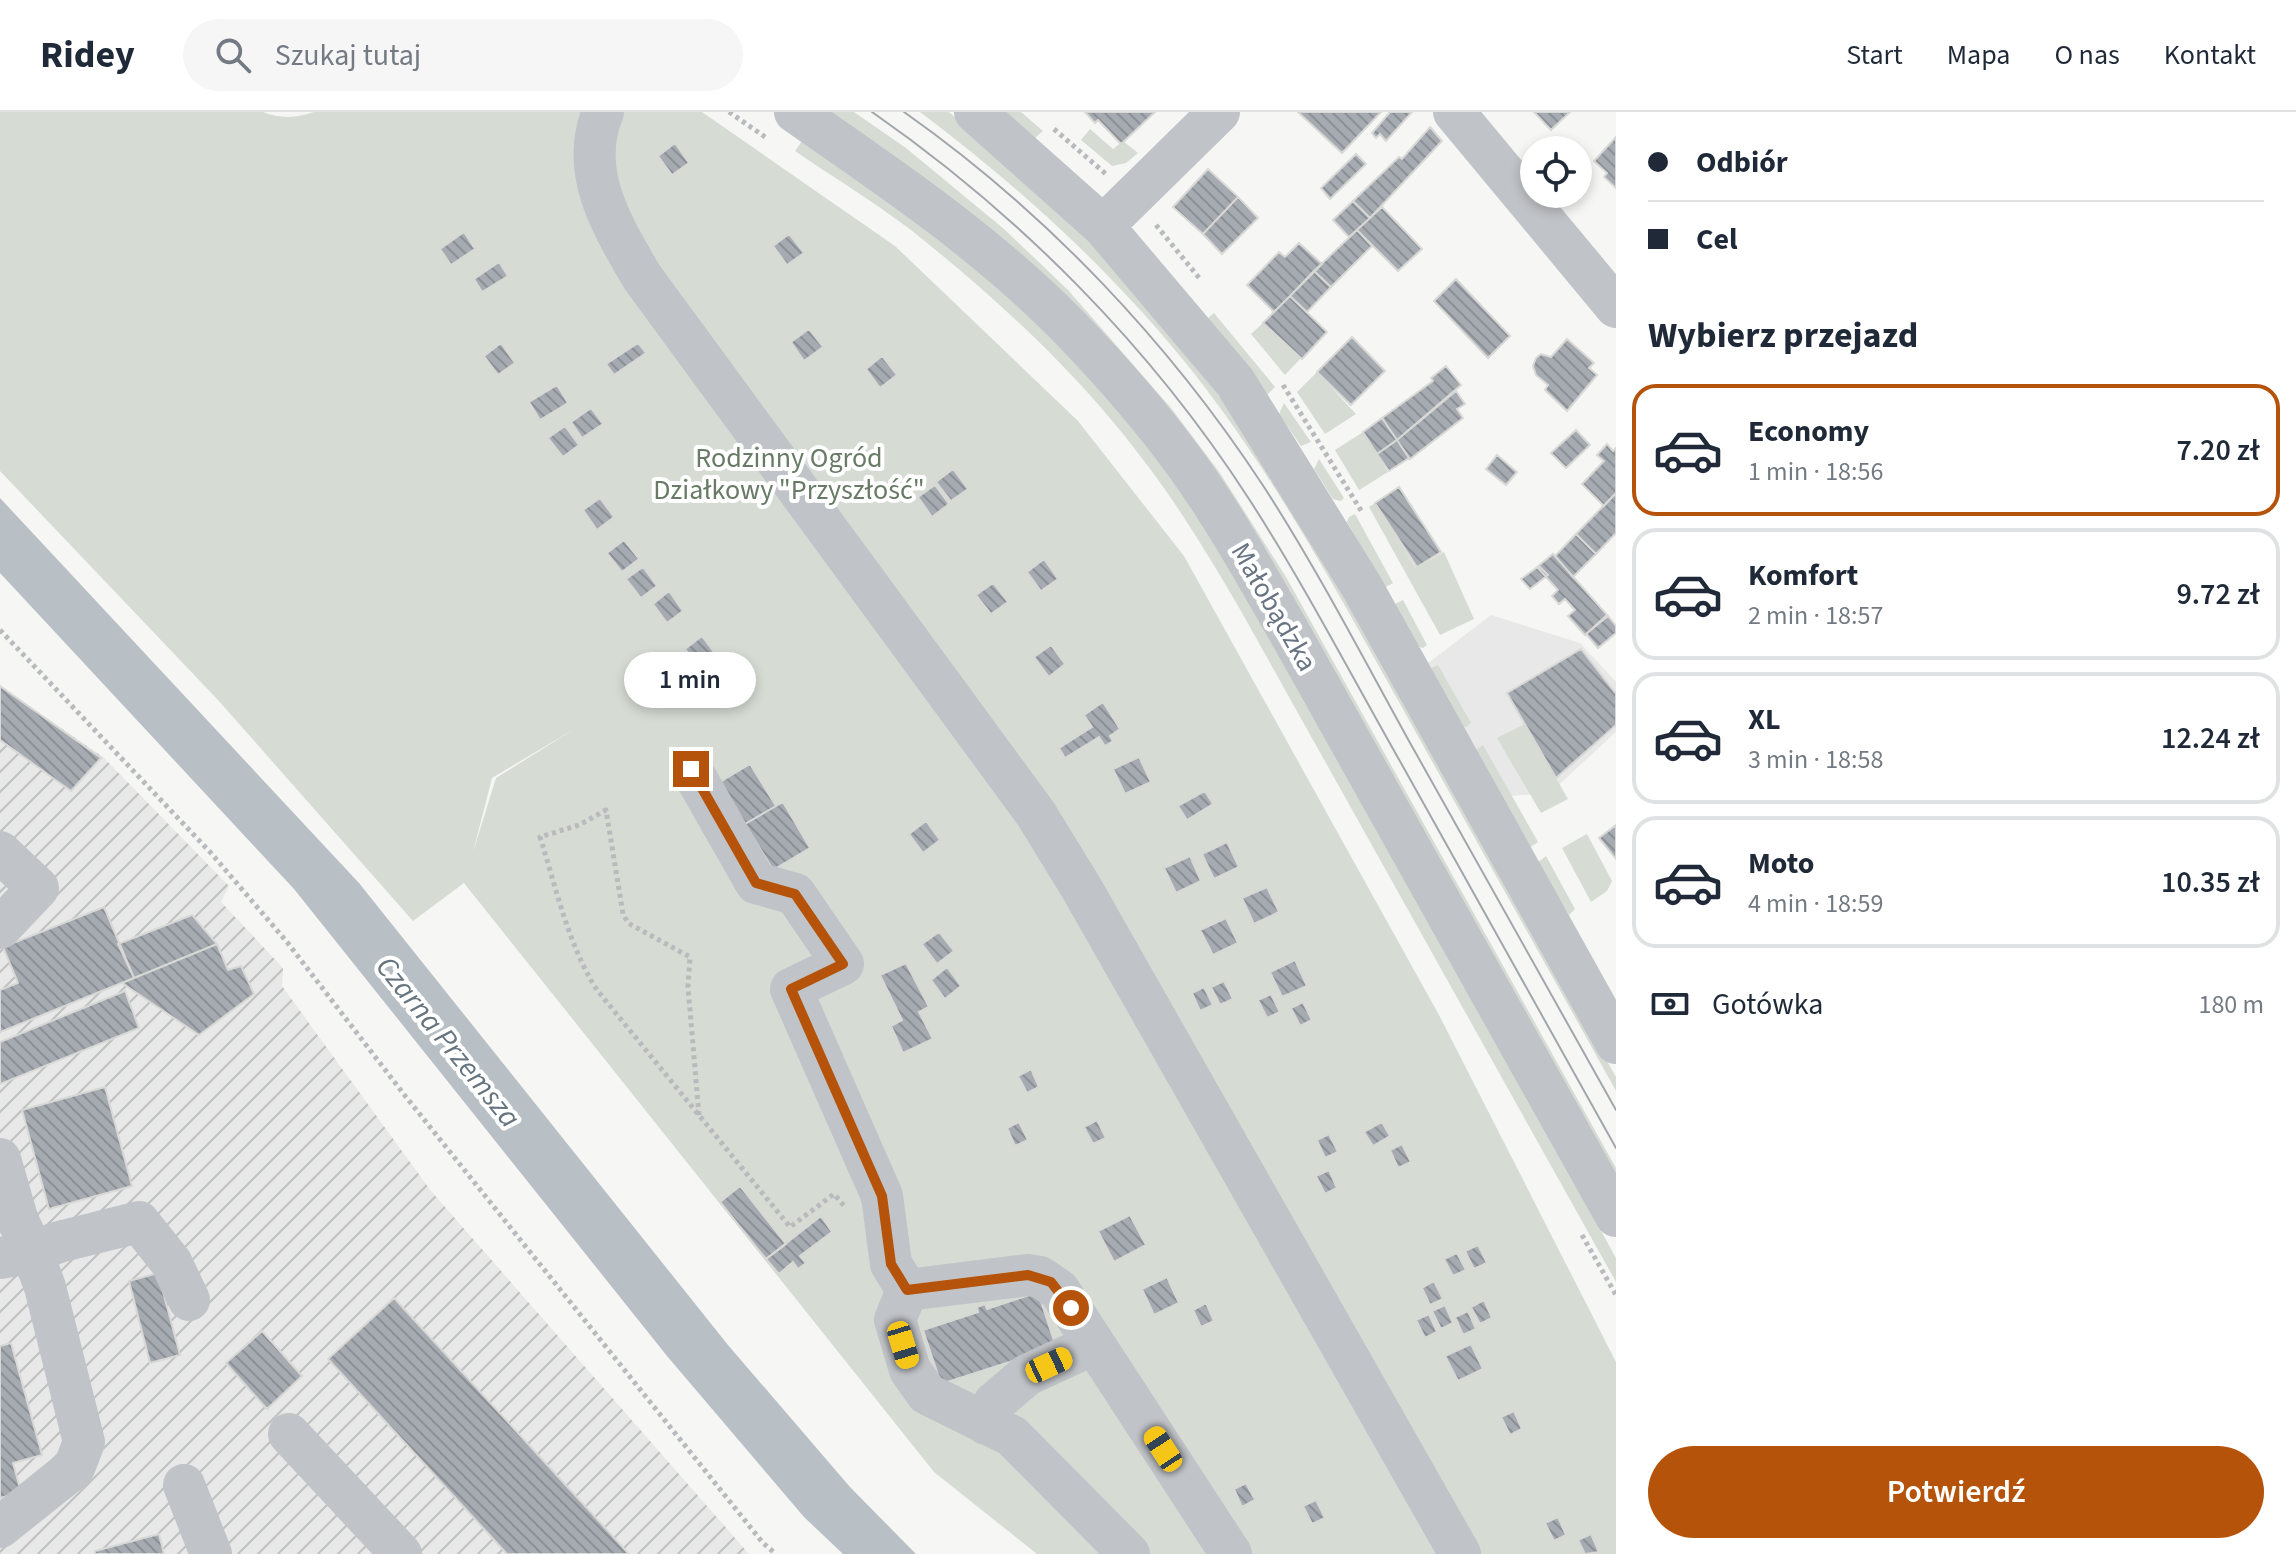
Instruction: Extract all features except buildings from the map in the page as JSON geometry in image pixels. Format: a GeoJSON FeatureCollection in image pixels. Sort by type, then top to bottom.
{"type":"FeatureCollection","features":[{"type":"Feature","properties":{"kind":"street"},"geometry":{"type":"LineString","coordinates":[[603,112],[593,158],[600,194],[612,224],[642,277],[1036,814],[1082,889],[1460,1554]]}},
{"type":"Feature","properties":{"kind":"street"},"geometry":{"type":"LineString","coordinates":[[975,112],[1103,226],[1242,394],[1362,587],[1616,1043]]}},
{"type":"Feature","properties":{"kind":"street"},"geometry":{"type":"LineString","coordinates":[[1103,226],[1219,112]]}},
{"type":"Feature","properties":{"kind":"street"},"geometry":{"type":"LineString","coordinates":[[1454,112],[1616,307]]}},
{"type":"Feature","properties":{"kind":"street","name":"Małobądzka"},"geometry":{"type":"LineString","coordinates":[[784,128],[913,195],[997,260],[1066,324],[1187,467],[1241,549],[1300,651],[1598,1224]]}},
{"type":"Feature","properties":{"kind":"street"},"geometry":{"type":"LineString","coordinates":[[691,769],[756,883],[795,894],[843,964],[791,989],[882,1196],[891,1264],[907,1290]]}},
{"type":"Feature","properties":{"kind":"street"},"geometry":{"type":"LineString","coordinates":[[0,852],[38,888],[0,928]]}},
{"type":"Feature","properties":{"kind":"street"},"geometry":{"type":"LineString","coordinates":[[0,1159],[17,1218],[16,1255],[45,1287],[84,1442],[74,1468],[0,1527]]}},
{"type":"Feature","properties":{"kind":"street"},"geometry":{"type":"LineString","coordinates":[[16,1255],[139,1222],[171,1262],[189,1300]]}},
{"type":"Feature","properties":{"kind":"street"},"geometry":{"type":"LineString","coordinates":[[907,1290],[1028,1275],[1040,1277],[1059,1290],[1231,1554]]}},
{"type":"Feature","properties":{"kind":"street"},"geometry":{"type":"LineString","coordinates":[[907,1290],[895,1320],[910,1370],[927,1394],[1012,1436],[1129,1554]]}},
{"type":"Feature","properties":{"kind":"street"},"geometry":{"type":"LineString","coordinates":[[986,1424],[994,1403],[1027,1375],[1094,1344]]}},
{"type":"Feature","properties":{"kind":"street"},"geometry":{"type":"LineString","coordinates":[[289,1434],[401,1554]]}},
{"type":"Feature","properties":{"kind":"street"},"geometry":{"type":"LineString","coordinates":[[184,1485],[211,1554]]}},
{"type":"Feature","properties":{"kind":"path"},"geometry":{"type":"LineString","coordinates":[[729,112],[784,128]]}},
{"type":"Feature","properties":{"kind":"path"},"geometry":{"type":"LineString","coordinates":[[0,630],[211,853],[287,942],[406,1097],[763,1543],[776,1554]]}},
{"type":"Feature","properties":{"kind":"path"},"geometry":{"type":"LineString","coordinates":[[699,1115],[688,987],[690,957],[628,923],[623,914],[606,810],[579,825],[540,837],[587,976],[699,1115],[790,1227],[834,1194],[850,1214]]}},
{"type":"Feature","properties":{"kind":"path"},"geometry":{"type":"LineString","coordinates":[[1598,1224],[1616,1295]]}},
{"type":"Feature","properties":{"kind":"shaded area"},"geometry":{"type":"Polygon","coordinates":[[[1491,615],[1580,643],[1616,682],[1616,732],[1550,793],[1497,797],[1423,667],[1491,615]]]}},
{"type":"Feature","properties":{"kind":"shaded area"},"geometry":{"type":"Polygon","coordinates":[[[0,686],[103,757],[229,886],[221,902],[283,968],[282,986],[431,1191],[749,1554],[0,1554],[0,686]]]}},
{"type":"Feature","properties":{"kind":"green space","name":"Rodzinny Ogród Działkowy \"Przyszłość\""},"geometry":{"type":"Polygon","coordinates":[[[0,112],[263,112],[288,117],[314,112],[702,112],[895,246],[1078,421],[1184,556],[1439,1015],[1616,1362],[1616,1554],[1037,1554],[934,1472],[464,883],[413,921],[218,700],[0,471],[0,112]],[[576,728],[492,778],[473,852],[496,778],[576,728]]]}},
{"type":"Feature","properties":{"kind":"green space"},"geometry":{"type":"Polygon","coordinates":[[[826,112],[854,112],[906,148],[1004,229],[1068,290],[1171,408],[1220,473],[1286,577],[1616,1168],[1616,1182],[1260,546],[826,112]]]}},
{"type":"Feature","properties":{"kind":"green space"},"geometry":{"type":"Polygon","coordinates":[[[920,112],[949,112],[1076,225],[1174,334],[1280,480],[1616,1077],[1616,1091],[1327,575],[1277,492],[1222,411],[1163,336],[1099,266],[994,171],[920,112]]]}},
{"type":"Feature","properties":{"kind":"green space"},"geometry":{"type":"Polygon","coordinates":[[[1004,112],[1021,112],[1043,131],[1035,138],[1004,112]]]}},
{"type":"Feature","properties":{"kind":"green space"},"geometry":{"type":"Polygon","coordinates":[[[1090,129],[1113,149],[1123,141],[1138,153],[1126,163],[1112,166],[1081,140],[1090,129]]]}},
{"type":"Feature","properties":{"kind":"green space"},"geometry":{"type":"Polygon","coordinates":[[[802,141],[938,234],[1026,309],[1121,411],[1193,504],[1285,660],[1616,1258],[1616,1282],[1241,611],[1194,532],[1155,476],[1116,425],[1033,336],[911,230],[795,151],[802,141]]]}},
{"type":"Feature","properties":{"kind":"green space"},"geometry":{"type":"Polygon","coordinates":[[[1214,313],[1275,387],[1267,395],[1207,319],[1214,313]]]}},
{"type":"Feature","properties":{"kind":"green space"},"geometry":{"type":"Polygon","coordinates":[[[1263,323],[1301,358],[1285,375],[1251,334],[1263,323]]]}},
{"type":"Feature","properties":{"kind":"green space"},"geometry":{"type":"Polygon","coordinates":[[[1317,372],[1356,414],[1325,434],[1297,392],[1317,372]]]}},
{"type":"Feature","properties":{"kind":"green space"},"geometry":{"type":"Polygon","coordinates":[[[1284,403],[1311,442],[1301,446],[1279,414],[1284,403]]]}},
{"type":"Feature","properties":{"kind":"green space"},"geometry":{"type":"Polygon","coordinates":[[[1363,432],[1388,472],[1359,490],[1335,450],[1363,432]]]}},
{"type":"Feature","properties":{"kind":"green space"},"geometry":{"type":"Polygon","coordinates":[[[1319,459],[1344,498],[1341,501],[1333,499],[1314,469],[1319,459]]]}},
{"type":"Feature","properties":{"kind":"green space"},"geometry":{"type":"Polygon","coordinates":[[[1375,503],[1416,568],[1444,552],[1474,619],[1440,635],[1369,507],[1375,503]]]}},
{"type":"Feature","properties":{"kind":"green space"},"geometry":{"type":"Polygon","coordinates":[[[1355,514],[1393,583],[1384,588],[1347,522],[1355,514]]]}},
{"type":"Feature","properties":{"kind":"green space"},"geometry":{"type":"Polygon","coordinates":[[[1403,600],[1427,645],[1423,648],[1416,646],[1395,604],[1403,600]]]}},
{"type":"Feature","properties":{"kind":"green space"},"geometry":{"type":"Polygon","coordinates":[[[1438,665],[1471,723],[1466,727],[1461,727],[1431,668],[1438,665]]]}},
{"type":"Feature","properties":{"kind":"green space"},"geometry":{"type":"Polygon","coordinates":[[[1525,724],[1568,799],[1541,813],[1497,738],[1525,724]]]}},
{"type":"Feature","properties":{"kind":"green space"},"geometry":{"type":"Polygon","coordinates":[[[1483,745],[1538,842],[1529,848],[1475,754],[1483,745]]]}},
{"type":"Feature","properties":{"kind":"green space"},"geometry":{"type":"Polygon","coordinates":[[[1587,834],[1612,881],[1607,891],[1591,902],[1562,848],[1587,834]]]}},
{"type":"Feature","properties":{"kind":"green space"},"geometry":{"type":"Polygon","coordinates":[[[1546,856],[1575,909],[1569,915],[1537,863],[1546,856]]]}},
{"type":"Feature","properties":{"kind":"water","name":"Czarna Przemsza"},"geometry":{"type":"Polygon","coordinates":[[[0,498],[359,883],[728,1345],[850,1487],[916,1554],[843,1554],[804,1517],[667,1356],[294,889],[0,573],[0,498]]]}},
{"type":"Feature","properties":{"kind":"tram line"},"geometry":{"type":"LineString","coordinates":[[872,112],[980,195],[1079,287],[1126,337],[1211,443],[1308,597],[1616,1148]]}},
{"type":"Feature","properties":{"kind":"tram line"},"geometry":{"type":"LineString","coordinates":[[904,112],[1007,192],[1055,236],[1146,331],[1227,433],[1284,518],[1321,581],[1616,1110]]}},
{"type":"Feature","properties":{"kind":"route"},"geometry":{"type":"LineString","coordinates":[[691,769],[756,883],[795,894],[843,964],[791,989],[882,1196],[891,1264],[907,1290],[1028,1275],[1051,1282],[1071,1308]]}}]}
